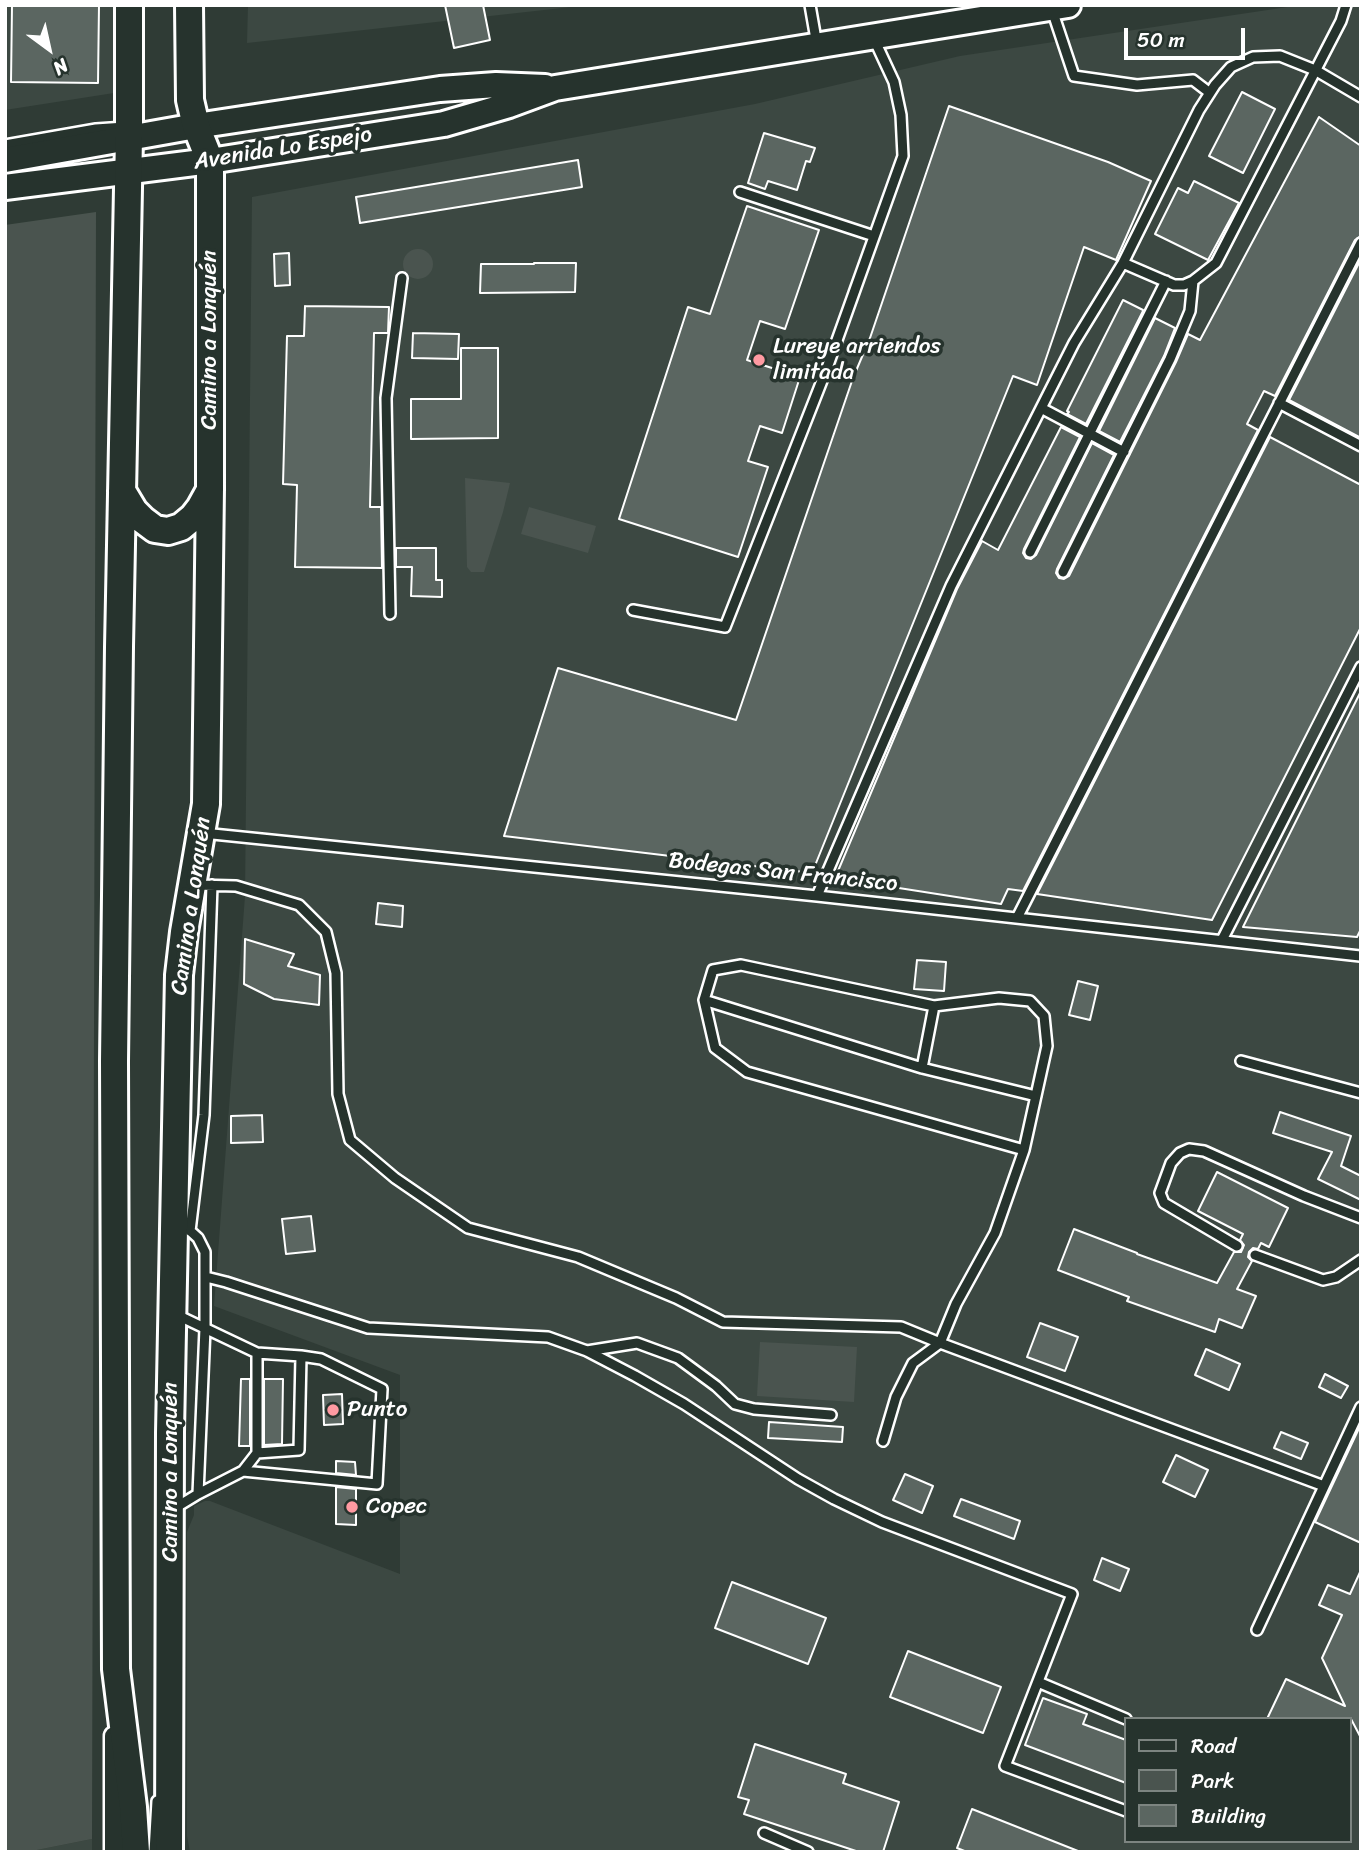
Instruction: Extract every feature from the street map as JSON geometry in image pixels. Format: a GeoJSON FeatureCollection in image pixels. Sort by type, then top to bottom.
{"type":"FeatureCollection","features":[{"type":"Feature","properties":{"kind":"main road"},"geometry":{"type":"LineString","coordinates":[[129,5],[114,1061],[116,1669],[134,1807],[135,1852]]}},
{"type":"Feature","properties":{"kind":"main road","name":"Camino a Lonquén"},"geometry":{"type":"LineString","coordinates":[[166,1849],[170,1745],[173,1313],[182,1224],[179,975],[184,932],[202,885],[202,833],[207,779],[210,161],[196,126],[190,100],[189,5]]}},
{"type":"Feature","properties":{"kind":"main road","name":"Avenida Lo Espejo"},"geometry":{"type":"LineString","coordinates":[[873,36],[953,5]]}},
{"type":"Feature","properties":{"kind":"main road","name":"Avenida Lo Espejo"},"geometry":{"type":"LineString","coordinates":[[5,187],[127,173],[444,124],[555,88],[1060,7]]}},
{"type":"Feature","properties":{"kind":"main road","name":"Avenida Lo Espejo"},"geometry":{"type":"LineString","coordinates":[[5,160],[129,132],[196,126],[468,86],[516,85],[555,88]]}},
{"type":"Feature","properties":{"kind":"main road"},"geometry":{"type":"LineString","coordinates":[[122,491],[134,512],[143,520],[155,529],[168,531],[181,527],[193,517],[210,488]]}},
{"type":"Feature","properties":{"kind":"street"},"geometry":{"type":"LineString","coordinates":[[114,1852],[116,1669]]}},
{"type":"Feature","properties":{"kind":"lane"},"geometry":{"type":"LineString","coordinates":[[810,5],[817,46]]}},
{"type":"Feature","properties":{"kind":"lane"},"geometry":{"type":"LineString","coordinates":[[1123,263],[1174,285],[1184,285],[1216,263],[1343,16],[1346,5]]}},
{"type":"Feature","properties":{"kind":"lane"},"geometry":{"type":"LineString","coordinates":[[1060,7],[1074,76],[1137,85],[1193,80],[1210,93]]}},
{"type":"Feature","properties":{"kind":"lane"},"geometry":{"type":"LineString","coordinates":[[633,610],[725,627],[827,368],[903,156],[901,116],[894,82],[873,36]]}},
{"type":"Feature","properties":{"kind":"lane"},"geometry":{"type":"LineString","coordinates":[[817,896],[951,586],[1074,343],[1123,263],[1210,93],[1231,67],[1253,57],[1280,56],[1315,70],[1361,97]]}},
{"type":"Feature","properties":{"kind":"lane"},"geometry":{"type":"LineString","coordinates":[[5,145],[96,130],[129,132]]}},
{"type":"Feature","properties":{"kind":"lane"},"geometry":{"type":"LineString","coordinates":[[740,192],[874,236]]}},
{"type":"Feature","properties":{"kind":"lane"},"geometry":{"type":"LineString","coordinates":[[1017,918],[1361,243]]}},
{"type":"Feature","properties":{"kind":"lane"},"geometry":{"type":"LineString","coordinates":[[390,614],[386,398],[402,278]]}},
{"type":"Feature","properties":{"kind":"lane"},"geometry":{"type":"LineString","coordinates":[[1030,552],[1166,281]]}},
{"type":"Feature","properties":{"kind":"lane"},"geometry":{"type":"LineString","coordinates":[[1063,572],[1175,347],[1190,311],[1193,281]]}},
{"type":"Feature","properties":{"kind":"lane"},"geometry":{"type":"LineString","coordinates":[[1279,403],[1361,446]]}},
{"type":"Feature","properties":{"kind":"lane"},"geometry":{"type":"LineString","coordinates":[[1041,408],[1124,452]]}},
{"type":"Feature","properties":{"kind":"lane"},"geometry":{"type":"LineString","coordinates":[[1222,940],[1361,667]]}},
{"type":"Feature","properties":{"kind":"lane","name":"Bodegas San Francisco"},"geometry":{"type":"LineString","coordinates":[[202,833],[817,896],[1360,956]]}},
{"type":"Feature","properties":{"kind":"lane"},"geometry":{"type":"LineString","coordinates":[[202,885],[236,886],[299,905],[326,932],[336,974],[338,1094],[351,1140],[395,1178],[468,1228],[579,1257],[676,1298],[723,1322],[901,1327],[1324,1486]]}},
{"type":"Feature","properties":{"kind":"lane"},"geometry":{"type":"LineString","coordinates":[[883,1441],[896,1397],[913,1363],[940,1343],[956,1304],[996,1233],[1024,1150],[1036,1096],[1047,1046],[1044,1016],[1030,1001],[999,998],[934,1006],[741,965],[713,970],[704,1000],[715,1048],[747,1072],[1024,1150]]}},
{"type":"Feature","properties":{"kind":"lane"},"geometry":{"type":"LineString","coordinates":[[704,1000],[922,1068],[1036,1096]]}},
{"type":"Feature","properties":{"kind":"lane"},"geometry":{"type":"LineString","coordinates":[[922,1068],[934,1006]]}},
{"type":"Feature","properties":{"kind":"lane"},"geometry":{"type":"LineString","coordinates":[[1241,1061],[1361,1093]]}},
{"type":"Feature","properties":{"kind":"lane"},"geometry":{"type":"LineString","coordinates":[[1237,1246],[1164,1203],[1160,1193],[1171,1163],[1180,1153],[1189,1149],[1204,1151],[1304,1196],[1361,1218]]}},
{"type":"Feature","properties":{"kind":"lane"},"geometry":{"type":"LineString","coordinates":[[182,1224],[198,1238],[205,1252],[205,1328],[198,1494]]}},
{"type":"Feature","properties":{"kind":"lane"},"geometry":{"type":"LineString","coordinates":[[1255,1255],[1323,1280],[1336,1277],[1361,1261]]}},
{"type":"Feature","properties":{"kind":"lane"},"geometry":{"type":"LineString","coordinates":[[206,1277],[369,1328],[548,1337],[587,1351],[684,1404],[798,1479],[834,1499],[882,1522],[1072,1594],[1005,1766],[1124,1810]]}},
{"type":"Feature","properties":{"kind":"lane"},"geometry":{"type":"LineString","coordinates":[[173,1313],[257,1353],[321,1359],[382,1389],[377,1484],[243,1471]]}},
{"type":"Feature","properties":{"kind":"lane"},"geometry":{"type":"LineString","coordinates":[[587,1351],[637,1343],[678,1358],[735,1404],[754,1409],[831,1415]]}},
{"type":"Feature","properties":{"kind":"lane"},"geometry":{"type":"LineString","coordinates":[[170,1511],[243,1471],[257,1453],[257,1353]]}},
{"type":"Feature","properties":{"kind":"lane"},"geometry":{"type":"LineString","coordinates":[[257,1453],[299,1450],[301,1356]]}},
{"type":"Feature","properties":{"kind":"lane"},"geometry":{"type":"LineString","coordinates":[[1257,1630],[1361,1407]]}},
{"type":"Feature","properties":{"kind":"lane"},"geometry":{"type":"LineString","coordinates":[[1038,1682],[1124,1718]]}},
{"type":"Feature","properties":{"kind":"lane"},"geometry":{"type":"LineString","coordinates":[[764,1833],[808,1852]]}},
{"type":"Feature","properties":{"kind":"shaded area"},"geometry":{"type":"Polygon","coordinates":[[[5,5],[115,5],[114,93],[5,110],[5,5]]]}},
{"type":"Feature","properties":{"kind":"shaded area"},"geometry":{"type":"Polygon","coordinates":[[[248,5],[589,5],[247,43],[248,5]]]}},
{"type":"Feature","properties":{"kind":"shaded area"},"geometry":{"type":"Polygon","coordinates":[[[1301,5],[1361,5],[1361,1852],[190,1852],[187,1836],[187,1532],[194,1515],[194,1506],[210,1501],[400,1574],[400,1375],[214,1306],[245,896],[252,197],[755,104],[960,56],[1301,5]]]}},
{"type":"Feature","properties":{"kind":"shaded area"},"geometry":{"type":"Polygon","coordinates":[[[92,1839],[92,1852],[27,1852],[92,1839]]]}},
{"type":"Feature","properties":{"kind":"green space"},"geometry":{"type":"Polygon","coordinates":[[[96,212],[92,1839],[27,1852],[5,1852],[5,225],[96,212]]]}},
{"type":"Feature","properties":{"kind":"green space"},"geometry":{"type":"Polygon","coordinates":[[[418,249],[424,250],[432,258],[432,270],[424,278],[418,279],[412,278],[404,270],[403,264],[404,258],[412,250],[418,249]]]}},
{"type":"Feature","properties":{"kind":"green space"},"geometry":{"type":"Polygon","coordinates":[[[465,478],[510,483],[484,572],[471,572],[467,567],[465,478]]]}},
{"type":"Feature","properties":{"kind":"green space"},"geometry":{"type":"Polygon","coordinates":[[[529,507],[596,526],[588,553],[521,534],[529,507]]]}},
{"type":"Feature","properties":{"kind":"green space"},"geometry":{"type":"Polygon","coordinates":[[[760,1342],[857,1347],[854,1402],[757,1396],[760,1342]]]}},
{"type":"Feature","properties":{"kind":"building"},"geometry":{"type":"Polygon","coordinates":[[[12,5],[99,5],[98,83],[11,82],[12,5]]]}},
{"type":"Feature","properties":{"kind":"building"},"geometry":{"type":"Polygon","coordinates":[[[445,5],[483,5],[490,40],[454,48],[445,5]]]}},
{"type":"Feature","properties":{"kind":"building"},"geometry":{"type":"Polygon","coordinates":[[[1242,92],[1275,109],[1243,173],[1209,156],[1242,92]]]}},
{"type":"Feature","properties":{"kind":"building"},"geometry":{"type":"Polygon","coordinates":[[[949,106],[1108,162],[1151,181],[1116,260],[1084,247],[1037,385],[1013,376],[812,873],[504,836],[558,668],[736,720],[949,106]]]}},
{"type":"Feature","properties":{"kind":"building"},"geometry":{"type":"Polygon","coordinates":[[[1319,117],[1361,146],[1361,236],[1355,240],[1275,396],[1264,391],[1247,424],[1258,430],[1023,891],[1008,889],[1001,904],[835,878],[957,589],[982,541],[998,550],[1061,427],[1080,437],[1024,549],[1026,558],[1031,559],[1036,555],[1092,443],[1114,455],[1057,569],[1059,578],[1069,576],[1188,334],[1200,340],[1319,117]]]}},
{"type":"Feature","properties":{"kind":"building"},"geometry":{"type":"Polygon","coordinates":[[[764,133],[815,148],[810,162],[806,161],[797,190],[768,181],[765,189],[748,183],[764,133]]]}},
{"type":"Feature","properties":{"kind":"building"},"geometry":{"type":"Polygon","coordinates":[[[578,160],[582,187],[360,223],[356,197],[578,160]]]}},
{"type":"Feature","properties":{"kind":"building"},"geometry":{"type":"Polygon","coordinates":[[[1194,181],[1239,203],[1208,260],[1155,234],[1178,188],[1188,193],[1194,181]]]}},
{"type":"Feature","properties":{"kind":"building"},"geometry":{"type":"Polygon","coordinates":[[[747,206],[819,230],[785,329],[760,321],[747,360],[800,377],[782,433],[760,426],[748,461],[768,467],[738,557],[619,519],[688,307],[710,314],[747,206]]]}},
{"type":"Feature","properties":{"kind":"building"},"geometry":{"type":"Polygon","coordinates":[[[289,253],[290,285],[275,286],[274,254],[289,253]]]}},
{"type":"Feature","properties":{"kind":"building"},"geometry":{"type":"Polygon","coordinates":[[[1361,259],[1361,438],[1289,400],[1361,259]]]}},
{"type":"Feature","properties":{"kind":"building"},"geometry":{"type":"Polygon","coordinates":[[[576,263],[575,292],[480,293],[481,264],[576,263]]]}},
{"type":"Feature","properties":{"kind":"building"},"geometry":{"type":"Polygon","coordinates":[[[1123,300],[1143,311],[1086,424],[1067,414],[1067,411],[1123,300]]]}},
{"type":"Feature","properties":{"kind":"building"},"geometry":{"type":"Polygon","coordinates":[[[305,306],[389,307],[388,333],[374,333],[370,507],[381,507],[382,568],[295,567],[297,485],[283,484],[287,336],[304,336],[305,306]]]}},
{"type":"Feature","properties":{"kind":"building"},"geometry":{"type":"Polygon","coordinates":[[[1155,318],[1175,328],[1164,356],[1120,442],[1099,431],[1155,318]]]}},
{"type":"Feature","properties":{"kind":"building"},"geometry":{"type":"Polygon","coordinates":[[[413,333],[459,334],[458,359],[412,358],[413,333]]]}},
{"type":"Feature","properties":{"kind":"building"},"geometry":{"type":"Polygon","coordinates":[[[461,348],[498,348],[498,438],[411,439],[411,399],[461,399],[461,348]]]}},
{"type":"Feature","properties":{"kind":"building"},"geometry":{"type":"Polygon","coordinates":[[[1270,437],[1361,485],[1361,627],[1212,920],[1037,894],[1270,437]]]}},
{"type":"Feature","properties":{"kind":"building"},"geometry":{"type":"Polygon","coordinates":[[[396,548],[436,548],[436,580],[442,580],[442,597],[411,596],[412,567],[396,567],[396,548]]]}},
{"type":"Feature","properties":{"kind":"building"},"geometry":{"type":"Polygon","coordinates":[[[1361,691],[1361,929],[1357,937],[1243,927],[1361,691]]]}},
{"type":"Feature","properties":{"kind":"building"},"geometry":{"type":"Polygon","coordinates":[[[378,903],[403,906],[402,927],[376,924],[378,903]]]}},
{"type":"Feature","properties":{"kind":"building"},"geometry":{"type":"Polygon","coordinates":[[[245,939],[294,954],[288,966],[320,975],[319,1005],[274,999],[244,984],[245,939]]]}},
{"type":"Feature","properties":{"kind":"building"},"geometry":{"type":"Polygon","coordinates":[[[917,960],[946,962],[944,991],[914,989],[917,960]]]}},
{"type":"Feature","properties":{"kind":"building"},"geometry":{"type":"Polygon","coordinates":[[[1078,981],[1098,986],[1090,1020],[1069,1015],[1078,981]]]}},
{"type":"Feature","properties":{"kind":"building"},"geometry":{"type":"Polygon","coordinates":[[[1280,1112],[1351,1136],[1341,1166],[1361,1176],[1361,1200],[1318,1179],[1332,1152],[1273,1133],[1280,1112]]]}},
{"type":"Feature","properties":{"kind":"building"},"geometry":{"type":"Polygon","coordinates":[[[262,1115],[263,1142],[231,1143],[231,1116],[262,1115]]]}},
{"type":"Feature","properties":{"kind":"building"},"geometry":{"type":"Polygon","coordinates":[[[1217,1172],[1288,1208],[1269,1247],[1261,1243],[1258,1249],[1253,1248],[1249,1252],[1248,1257],[1252,1261],[1237,1289],[1256,1296],[1242,1328],[1219,1319],[1215,1332],[1127,1301],[1129,1297],[1058,1270],[1074,1229],[1217,1283],[1234,1252],[1241,1252],[1244,1245],[1240,1240],[1243,1234],[1198,1211],[1217,1172]]]}},
{"type":"Feature","properties":{"kind":"building"},"geometry":{"type":"Polygon","coordinates":[[[311,1216],[315,1251],[286,1254],[282,1219],[311,1216]]]}},
{"type":"Feature","properties":{"kind":"building"},"geometry":{"type":"Polygon","coordinates":[[[1040,1323],[1078,1337],[1065,1371],[1027,1357],[1040,1323]]]}},
{"type":"Feature","properties":{"kind":"building"},"geometry":{"type":"Polygon","coordinates":[[[1206,1349],[1240,1364],[1229,1390],[1195,1375],[1206,1349]]]}},
{"type":"Feature","properties":{"kind":"building"},"geometry":{"type":"Polygon","coordinates":[[[1325,1374],[1348,1386],[1341,1398],[1319,1387],[1325,1374]]]}},
{"type":"Feature","properties":{"kind":"building"},"geometry":{"type":"Polygon","coordinates":[[[241,1379],[250,1379],[250,1446],[239,1446],[241,1379]]]}},
{"type":"Feature","properties":{"kind":"building"},"geometry":{"type":"Polygon","coordinates":[[[264,1379],[283,1379],[282,1444],[264,1445],[264,1379]]]}},
{"type":"Feature","properties":{"kind":"building","name":"Punto"},"geometry":{"type":"Polygon","coordinates":[[[342,1394],[343,1424],[324,1425],[323,1395],[342,1394]]]}},
{"type":"Feature","properties":{"kind":"building"},"geometry":{"type":"Polygon","coordinates":[[[769,1422],[843,1427],[842,1442],[768,1438],[769,1422]]]}},
{"type":"Feature","properties":{"kind":"building"},"geometry":{"type":"Polygon","coordinates":[[[1361,1424],[1361,1543],[1315,1522],[1361,1424]]]}},
{"type":"Feature","properties":{"kind":"building"},"geometry":{"type":"Polygon","coordinates":[[[1281,1432],[1308,1443],[1301,1459],[1274,1448],[1281,1432]]]}},
{"type":"Feature","properties":{"kind":"building"},"geometry":{"type":"Polygon","coordinates":[[[1176,1455],[1208,1470],[1195,1497],[1163,1482],[1176,1455]]]}},
{"type":"Feature","properties":{"kind":"building"},"geometry":{"type":"Polygon","coordinates":[[[336,1461],[355,1462],[356,1475],[336,1473],[336,1461]]]}},
{"type":"Feature","properties":{"kind":"building"},"geometry":{"type":"Polygon","coordinates":[[[905,1474],[933,1486],[922,1513],[893,1500],[905,1474]]]}},
{"type":"Feature","properties":{"kind":"building"},"geometry":{"type":"Polygon","coordinates":[[[336,1487],[356,1489],[356,1525],[336,1524],[336,1487]]]}},
{"type":"Feature","properties":{"kind":"building"},"geometry":{"type":"Polygon","coordinates":[[[961,1499],[1020,1521],[1014,1539],[954,1516],[961,1499]]]}},
{"type":"Feature","properties":{"kind":"building"},"geometry":{"type":"Polygon","coordinates":[[[1102,1558],[1129,1569],[1120,1591],[1094,1580],[1102,1558]]]}},
{"type":"Feature","properties":{"kind":"building"},"geometry":{"type":"Polygon","coordinates":[[[1361,1570],[1361,1738],[1352,1717],[1268,1717],[1286,1679],[1345,1706],[1322,1658],[1342,1615],[1319,1605],[1328,1585],[1350,1594],[1361,1570]]]}},
{"type":"Feature","properties":{"kind":"building"},"geometry":{"type":"Polygon","coordinates":[[[732,1582],[826,1618],[808,1664],[715,1628],[732,1582]]]}},
{"type":"Feature","properties":{"kind":"building"},"geometry":{"type":"Polygon","coordinates":[[[908,1651],[1001,1687],[983,1733],[890,1697],[908,1651]]]}},
{"type":"Feature","properties":{"kind":"building"},"geometry":{"type":"Polygon","coordinates":[[[1043,1698],[1087,1714],[1083,1724],[1124,1739],[1124,1782],[1025,1745],[1043,1698]]]}},
{"type":"Feature","properties":{"kind":"building"},"geometry":{"type":"Polygon","coordinates":[[[755,1744],[846,1774],[843,1783],[899,1802],[883,1852],[859,1852],[744,1814],[749,1800],[738,1797],[755,1744]]]}},
{"type":"Feature","properties":{"kind":"building"},"geometry":{"type":"Polygon","coordinates":[[[972,1809],[1078,1852],[967,1852],[957,1848],[972,1809]]]}},
{"type":"Feature","properties":{"kind":"place","name":"Lureye arriendos limitada"},"geometry":{"type":"Point","coordinates":[759,360]}},
{"type":"Feature","properties":{"kind":"place","name":"Punto"},"geometry":{"type":"Point","coordinates":[333,1410]}},
{"type":"Feature","properties":{"kind":"place","name":"Copec"},"geometry":{"type":"Point","coordinates":[352,1507]}}]}
